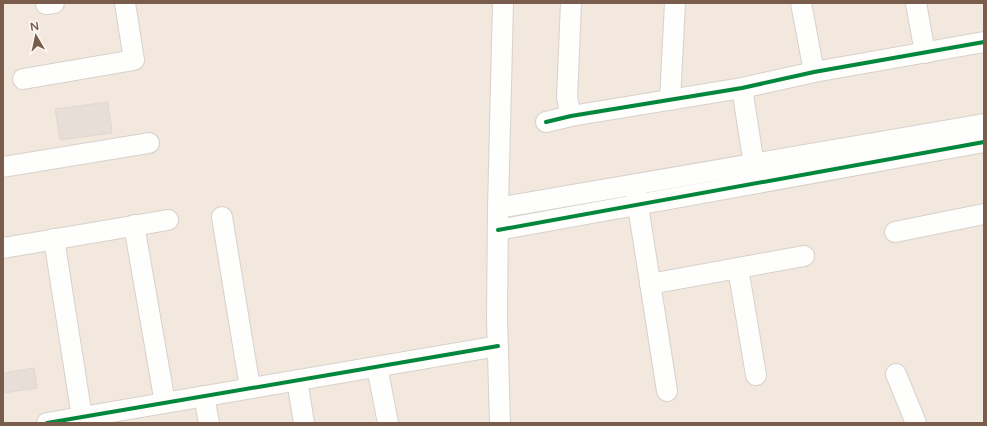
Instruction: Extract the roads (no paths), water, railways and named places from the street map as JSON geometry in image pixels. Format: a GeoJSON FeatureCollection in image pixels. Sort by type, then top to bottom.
{"type":"FeatureCollection","features":[{"type":"Feature","properties":{"kind":"street"},"geometry":{"type":"LineString","coordinates":[[23,79],[134,60],[125,3]]}},
{"type":"Feature","properties":{"kind":"street"},"geometry":{"type":"LineString","coordinates":[[500,423],[498,346],[498,208],[503,3]]}},
{"type":"Feature","properties":{"kind":"street"},"geometry":{"type":"LineString","coordinates":[[571,3],[567,98],[571,116]]}},
{"type":"Feature","properties":{"kind":"street"},"geometry":{"type":"LineString","coordinates":[[670,100],[675,3]]}},
{"type":"Feature","properties":{"kind":"street"},"geometry":{"type":"LineString","coordinates":[[801,3],[814,72]]}},
{"type":"Feature","properties":{"kind":"street"},"geometry":{"type":"LineString","coordinates":[[916,3],[925,53]]}},
{"type":"Feature","properties":{"kind":"street"},"geometry":{"type":"LineString","coordinates":[[546,122],[571,116],[742,88],[814,72],[984,42]]}},
{"type":"Feature","properties":{"kind":"street"},"geometry":{"type":"LineString","coordinates":[[742,88],[755,174]]}},
{"type":"Feature","properties":{"kind":"street"},"geometry":{"type":"LineString","coordinates":[[498,230],[638,206],[755,174],[984,124]]}},
{"type":"Feature","properties":{"kind":"street"},"geometry":{"type":"LineString","coordinates":[[498,208],[634,185],[755,174],[984,142]]}},
{"type":"Feature","properties":{"kind":"street"},"geometry":{"type":"LineString","coordinates":[[3,167],[149,143]]}},
{"type":"Feature","properties":{"kind":"street"},"geometry":{"type":"LineString","coordinates":[[634,185],[667,391]]}},
{"type":"Feature","properties":{"kind":"street"},"geometry":{"type":"LineString","coordinates":[[895,232],[984,214]]}},
{"type":"Feature","properties":{"kind":"street"},"geometry":{"type":"LineString","coordinates":[[222,216],[250,388]]}},
{"type":"Feature","properties":{"kind":"street"},"geometry":{"type":"LineString","coordinates":[[3,248],[168,220]]}},
{"type":"Feature","properties":{"kind":"street"},"geometry":{"type":"LineString","coordinates":[[134,226],[165,403]]}},
{"type":"Feature","properties":{"kind":"street"},"geometry":{"type":"LineString","coordinates":[[54,239],[82,417]]}},
{"type":"Feature","properties":{"kind":"street"},"geometry":{"type":"LineString","coordinates":[[650,284],[804,256]]}},
{"type":"Feature","properties":{"kind":"street"},"geometry":{"type":"LineString","coordinates":[[738,268],[756,375]]}},
{"type":"Feature","properties":{"kind":"street"},"geometry":{"type":"LineString","coordinates":[[47,423],[498,346]]}},
{"type":"Feature","properties":{"kind":"street"},"geometry":{"type":"LineString","coordinates":[[377,367],[388,423]]}},
{"type":"Feature","properties":{"kind":"street"},"geometry":{"type":"LineString","coordinates":[[896,374],[916,423]]}},
{"type":"Feature","properties":{"kind":"street"},"geometry":{"type":"LineString","coordinates":[[297,380],[304,423]]}},
{"type":"Feature","properties":{"kind":"street"},"geometry":{"type":"LineString","coordinates":[[204,396],[209,423]]}}]}
